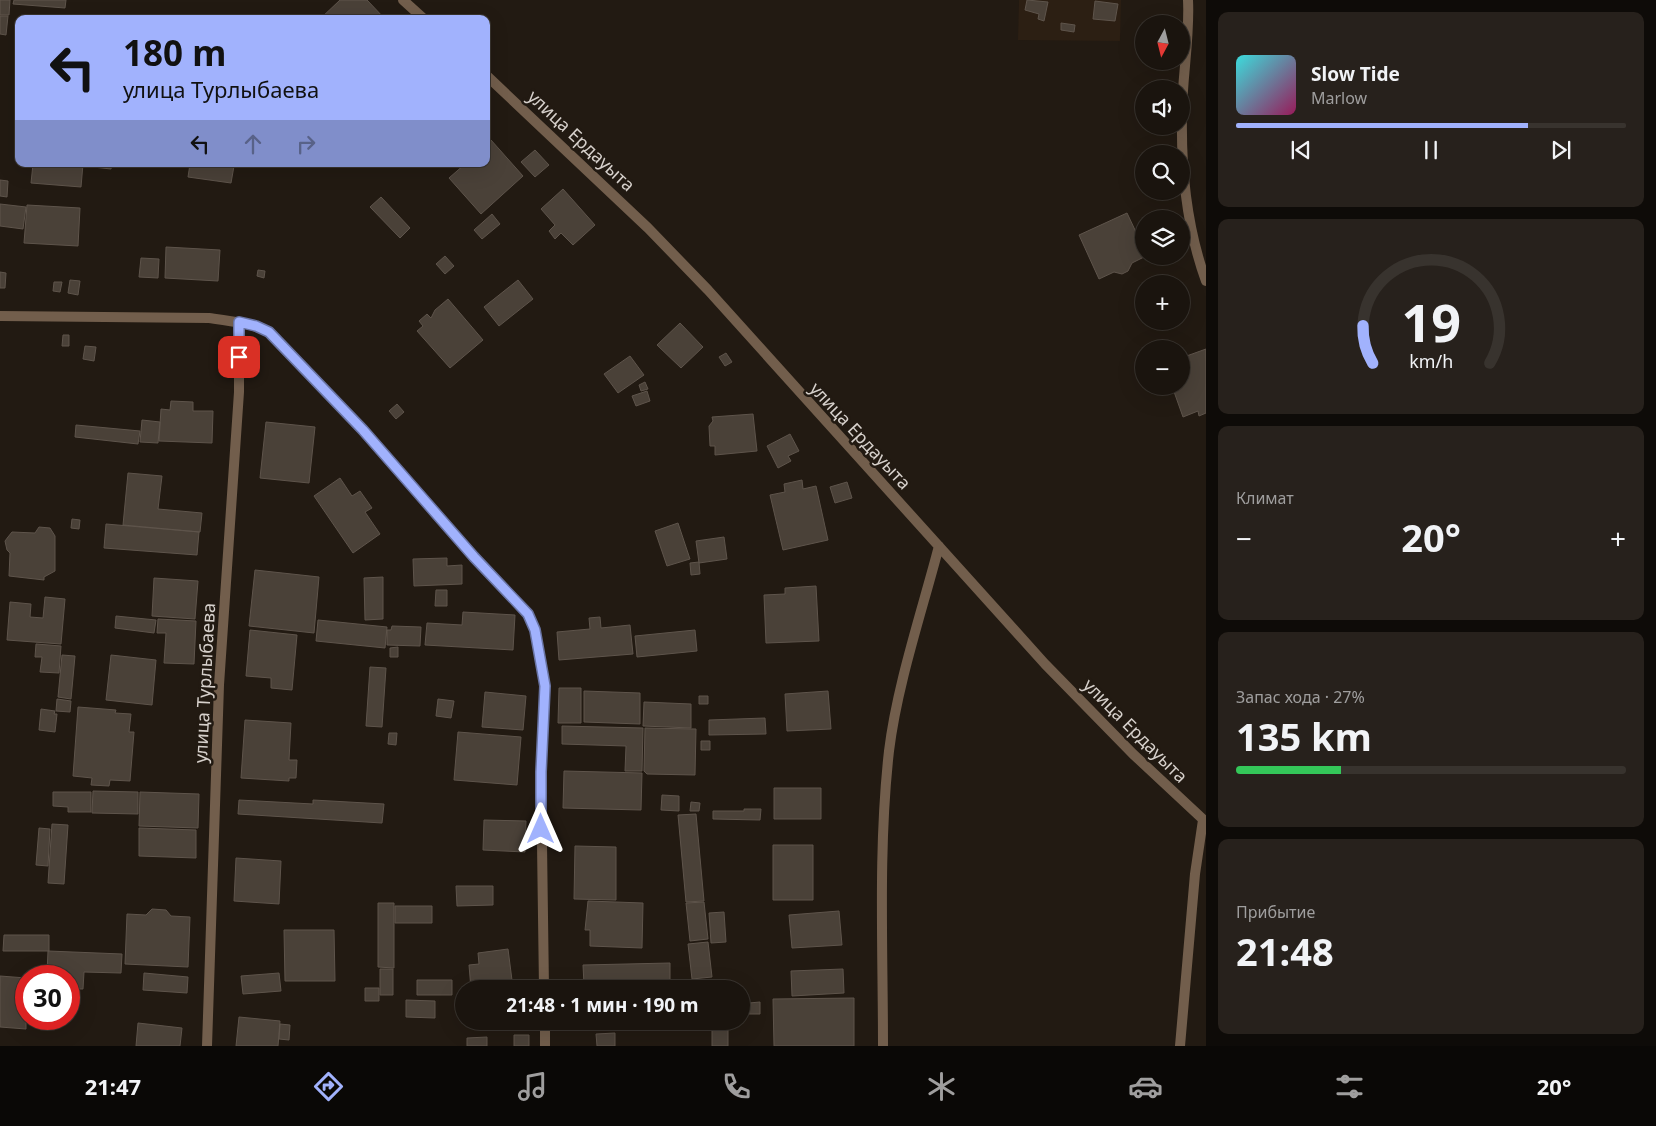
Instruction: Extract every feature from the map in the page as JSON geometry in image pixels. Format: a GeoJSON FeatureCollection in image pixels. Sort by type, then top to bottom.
{"type":"FeatureCollection","features":[{"type":"Feature","properties":{"kind":"street"},"geometry":{"type":"LineString","coordinates":[[403,0],[420,15]]}},
{"type":"Feature","properties":{"kind":"street"},"geometry":{"type":"LineString","coordinates":[[1188,0],[1182,116],[1184,170],[1188,210],[1206,281]]}},
{"type":"Feature","properties":{"kind":"street","name":"улица Ердауыта"},"geometry":{"type":"LineString","coordinates":[[490,79],[648,228],[708,290],[773,365],[1046,664],[1133,754],[1205,821]]}},
{"type":"Feature","properties":{"kind":"street"},"geometry":{"type":"LineString","coordinates":[[0,316],[209,318],[239,322],[256,326],[269,332],[363,430],[474,557],[528,614],[535,630],[545,686],[541,772],[544,980]]}},
{"type":"Feature","properties":{"kind":"street","name":"улица Турлыбаева"},"geometry":{"type":"LineString","coordinates":[[207,1046],[219,685],[239,392],[239,322]]}},
{"type":"Feature","properties":{"kind":"street"},"geometry":{"type":"LineString","coordinates":[[883,1046],[883,823],[890,750],[900,694],[939,546]]}},
{"type":"Feature","properties":{"kind":"street"},"geometry":{"type":"LineString","coordinates":[[1180,1046],[1195,874],[1205,821]]}},
{"type":"Feature","properties":{"kind":"street"},"geometry":{"type":"LineString","coordinates":[[545,1030],[546,1046]]}},
{"type":"Feature","properties":{"kind":"shaded area"},"geometry":{"type":"Polygon","coordinates":[[[1019,0],[1121,0],[1120,41],[1018,40],[1019,0]]]}},
{"type":"Feature","properties":{"kind":"building"},"geometry":{"type":"Polygon","coordinates":[[[0,0],[10,0],[9,15],[0,15],[0,0]]]}},
{"type":"Feature","properties":{"kind":"building"},"geometry":{"type":"Polygon","coordinates":[[[14,0],[66,0],[65,8],[13,4],[14,0]]]}},
{"type":"Feature","properties":{"kind":"building"},"geometry":{"type":"Polygon","coordinates":[[[340,0],[367,0],[381,15],[324,15],[340,0]]]}},
{"type":"Feature","properties":{"kind":"building"},"geometry":{"type":"Polygon","coordinates":[[[1027,0],[1048,2],[1044,21],[1038,19],[1039,14],[1025,10],[1027,0]]]}},
{"type":"Feature","properties":{"kind":"building"},"geometry":{"type":"Polygon","coordinates":[[[1095,1],[1118,4],[1115,21],[1093,19],[1095,1]]]}},
{"type":"Feature","properties":{"kind":"building"},"geometry":{"type":"Polygon","coordinates":[[[0,16],[8,16],[6,35],[0,34],[0,16]]]}},
{"type":"Feature","properties":{"kind":"building"},"geometry":{"type":"Polygon","coordinates":[[[1061,23],[1075,25],[1074,32],[1061,30],[1061,23]]]}},
{"type":"Feature","properties":{"kind":"building"},"geometry":{"type":"Polygon","coordinates":[[[490,141],[523,176],[481,214],[449,178],[462,167],[490,167],[490,141]]]}},
{"type":"Feature","properties":{"kind":"building"},"geometry":{"type":"Polygon","coordinates":[[[535,150],[549,165],[535,177],[521,162],[535,150]]]}},
{"type":"Feature","properties":{"kind":"building"},"geometry":{"type":"Polygon","coordinates":[[[33,167],[83,167],[81,187],[31,183],[33,167]]]}},
{"type":"Feature","properties":{"kind":"building"},"geometry":{"type":"Polygon","coordinates":[[[93,167],[111,167],[111,169],[93,167]]]}},
{"type":"Feature","properties":{"kind":"building"},"geometry":{"type":"Polygon","coordinates":[[[190,167],[234,167],[231,183],[188,177],[190,167]]]}},
{"type":"Feature","properties":{"kind":"building"},"geometry":{"type":"Polygon","coordinates":[[[0,180],[8,181],[7,197],[0,196],[0,180]]]}},
{"type":"Feature","properties":{"kind":"building"},"geometry":{"type":"Polygon","coordinates":[[[563,189],[595,225],[573,245],[561,233],[555,239],[549,231],[555,225],[541,209],[563,189]]]}},
{"type":"Feature","properties":{"kind":"building"},"geometry":{"type":"Polygon","coordinates":[[[381,197],[410,228],[400,238],[370,207],[381,197]]]}},
{"type":"Feature","properties":{"kind":"building"},"geometry":{"type":"Polygon","coordinates":[[[0,204],[26,207],[23,229],[0,226],[0,204]]]}},
{"type":"Feature","properties":{"kind":"building"},"geometry":{"type":"Polygon","coordinates":[[[27,205],[80,208],[78,246],[24,243],[27,205]]]}},
{"type":"Feature","properties":{"kind":"building"},"geometry":{"type":"Polygon","coordinates":[[[1127,213],[1135,230],[1135,262],[1132,263],[1128,271],[1122,274],[1114,272],[1099,279],[1079,235],[1127,213]]]}},
{"type":"Feature","properties":{"kind":"building"},"geometry":{"type":"Polygon","coordinates":[[[492,214],[500,224],[482,239],[474,230],[492,214]]]}},
{"type":"Feature","properties":{"kind":"building"},"geometry":{"type":"Polygon","coordinates":[[[166,247],[220,250],[218,281],[165,278],[166,247]]]}},
{"type":"Feature","properties":{"kind":"building"},"geometry":{"type":"Polygon","coordinates":[[[445,256],[454,266],[445,274],[436,264],[445,256]]]}},
{"type":"Feature","properties":{"kind":"building"},"geometry":{"type":"Polygon","coordinates":[[[141,258],[159,259],[158,278],[139,277],[141,258]]]}},
{"type":"Feature","properties":{"kind":"building"},"geometry":{"type":"Polygon","coordinates":[[[258,270],[265,271],[264,278],[257,276],[258,270]]]}},
{"type":"Feature","properties":{"kind":"building"},"geometry":{"type":"Polygon","coordinates":[[[0,272],[6,273],[5,288],[0,288],[0,272]]]}},
{"type":"Feature","properties":{"kind":"building"},"geometry":{"type":"Polygon","coordinates":[[[70,280],[80,281],[78,295],[68,293],[70,280]]]}},
{"type":"Feature","properties":{"kind":"building"},"geometry":{"type":"Polygon","coordinates":[[[518,280],[533,299],[499,326],[484,307],[518,280]]]}},
{"type":"Feature","properties":{"kind":"building"},"geometry":{"type":"Polygon","coordinates":[[[54,282],[62,282],[60,292],[53,291],[54,282]]]}},
{"type":"Feature","properties":{"kind":"building"},"geometry":{"type":"Polygon","coordinates":[[[448,299],[483,340],[450,368],[417,331],[423,326],[419,321],[427,314],[431,318],[435,310],[448,299]]]}},
{"type":"Feature","properties":{"kind":"building"},"geometry":{"type":"Polygon","coordinates":[[[680,323],[703,347],[681,368],[657,345],[680,323]]]}},
{"type":"Feature","properties":{"kind":"building"},"geometry":{"type":"Polygon","coordinates":[[[63,335],[69,335],[69,346],[62,346],[63,335]]]}},
{"type":"Feature","properties":{"kind":"building"},"geometry":{"type":"Polygon","coordinates":[[[85,346],[96,347],[94,361],[83,359],[85,346]]]}},
{"type":"Feature","properties":{"kind":"building"},"geometry":{"type":"Polygon","coordinates":[[[1206,349],[1206,413],[1199,416],[1198,411],[1183,417],[1175,395],[1190,395],[1190,355],[1206,349]]]}},
{"type":"Feature","properties":{"kind":"building"},"geometry":{"type":"Polygon","coordinates":[[[726,353],[732,362],[725,366],[719,357],[726,353]]]}},
{"type":"Feature","properties":{"kind":"building"},"geometry":{"type":"Polygon","coordinates":[[[630,356],[644,375],[618,393],[604,374],[630,356]]]}},
{"type":"Feature","properties":{"kind":"building"},"geometry":{"type":"Polygon","coordinates":[[[645,382],[648,389],[641,391],[639,385],[645,382]]]}},
{"type":"Feature","properties":{"kind":"building"},"geometry":{"type":"Polygon","coordinates":[[[647,391],[650,401],[636,406],[632,396],[647,391]]]}},
{"type":"Feature","properties":{"kind":"building"},"geometry":{"type":"Polygon","coordinates":[[[171,401],[193,402],[193,411],[213,411],[212,443],[159,441],[161,409],[170,410],[171,401]]]}},
{"type":"Feature","properties":{"kind":"building"},"geometry":{"type":"Polygon","coordinates":[[[397,404],[404,412],[396,419],[389,411],[397,404]]]}},
{"type":"Feature","properties":{"kind":"building"},"geometry":{"type":"Polygon","coordinates":[[[753,414],[757,451],[715,455],[715,446],[710,446],[709,426],[713,421],[712,417],[753,414]]]}},
{"type":"Feature","properties":{"kind":"building"},"geometry":{"type":"Polygon","coordinates":[[[142,420],[160,422],[158,443],[140,442],[142,420]]]}},
{"type":"Feature","properties":{"kind":"building"},"geometry":{"type":"Polygon","coordinates":[[[266,422],[315,427],[309,483],[260,478],[266,422]]]}},
{"type":"Feature","properties":{"kind":"building"},"geometry":{"type":"Polygon","coordinates":[[[76,425],[140,431],[138,444],[75,437],[76,425]]]}},
{"type":"Feature","properties":{"kind":"building"},"geometry":{"type":"Polygon","coordinates":[[[790,434],[799,451],[788,456],[791,461],[778,468],[767,446],[790,434]]]}},
{"type":"Feature","properties":{"kind":"building"},"geometry":{"type":"Polygon","coordinates":[[[128,473],[162,476],[158,509],[202,513],[200,532],[123,525],[128,473]]]}},
{"type":"Feature","properties":{"kind":"building"},"geometry":{"type":"Polygon","coordinates":[[[340,478],[352,496],[360,491],[372,508],[365,512],[380,534],[353,553],[314,496],[340,478]]]}},
{"type":"Feature","properties":{"kind":"building"},"geometry":{"type":"Polygon","coordinates":[[[802,480],[803,489],[816,486],[828,540],[783,550],[770,495],[785,492],[784,484],[802,480]]]}},
{"type":"Feature","properties":{"kind":"building"},"geometry":{"type":"Polygon","coordinates":[[[847,482],[852,498],[835,503],[830,487],[847,482]]]}},
{"type":"Feature","properties":{"kind":"building"},"geometry":{"type":"Polygon","coordinates":[[[72,519],[80,520],[79,529],[71,528],[72,519]]]}},
{"type":"Feature","properties":{"kind":"building"},"geometry":{"type":"Polygon","coordinates":[[[678,523],[690,559],[667,566],[655,531],[678,523]]]}},
{"type":"Feature","properties":{"kind":"building"},"geometry":{"type":"Polygon","coordinates":[[[106,524],[199,532],[197,555],[104,548],[106,524]]]}},
{"type":"Feature","properties":{"kind":"building"},"geometry":{"type":"Polygon","coordinates":[[[39,527],[50,528],[55,536],[55,571],[44,577],[44,580],[9,576],[10,553],[7,550],[5,541],[12,532],[35,533],[39,527]]]}},
{"type":"Feature","properties":{"kind":"building"},"geometry":{"type":"Polygon","coordinates":[[[724,537],[727,559],[699,563],[696,541],[724,537]]]}},
{"type":"Feature","properties":{"kind":"building"},"geometry":{"type":"Polygon","coordinates":[[[447,558],[447,566],[462,565],[462,584],[414,586],[413,559],[447,558]]]}},
{"type":"Feature","properties":{"kind":"building"},"geometry":{"type":"Polygon","coordinates":[[[699,562],[700,574],[691,575],[690,563],[699,562]]]}},
{"type":"Feature","properties":{"kind":"building"},"geometry":{"type":"Polygon","coordinates":[[[255,570],[319,577],[314,633],[249,626],[255,570]]]}},
{"type":"Feature","properties":{"kind":"building"},"geometry":{"type":"Polygon","coordinates":[[[383,577],[383,619],[365,620],[364,578],[383,577]]]}},
{"type":"Feature","properties":{"kind":"building"},"geometry":{"type":"Polygon","coordinates":[[[154,578],[198,581],[195,619],[152,616],[154,578]]]}},
{"type":"Feature","properties":{"kind":"building"},"geometry":{"type":"Polygon","coordinates":[[[816,586],[819,641],[766,643],[764,595],[785,594],[785,588],[816,586]]]}},
{"type":"Feature","properties":{"kind":"building"},"geometry":{"type":"Polygon","coordinates":[[[436,590],[447,590],[447,606],[435,606],[436,590]]]}},
{"type":"Feature","properties":{"kind":"building"},"geometry":{"type":"Polygon","coordinates":[[[45,597],[65,599],[61,644],[7,640],[10,602],[31,604],[30,617],[43,618],[45,597]]]}},
{"type":"Feature","properties":{"kind":"building"},"geometry":{"type":"Polygon","coordinates":[[[463,612],[515,615],[513,650],[425,645],[427,623],[462,625],[463,612]]]}},
{"type":"Feature","properties":{"kind":"building"},"geometry":{"type":"Polygon","coordinates":[[[116,616],[156,620],[154,633],[115,628],[116,616]]]}},
{"type":"Feature","properties":{"kind":"building"},"geometry":{"type":"Polygon","coordinates":[[[600,617],[601,628],[630,625],[633,654],[559,660],[557,632],[590,629],[589,618],[600,617]]]}},
{"type":"Feature","properties":{"kind":"building"},"geometry":{"type":"Polygon","coordinates":[[[158,619],[196,621],[194,664],[164,663],[166,633],[157,633],[158,619]]]}},
{"type":"Feature","properties":{"kind":"building"},"geometry":{"type":"Polygon","coordinates":[[[318,620],[387,627],[385,648],[316,641],[318,620]]]}},
{"type":"Feature","properties":{"kind":"building"},"geometry":{"type":"Polygon","coordinates":[[[392,626],[421,627],[420,646],[387,645],[387,630],[391,630],[392,626]]]}},
{"type":"Feature","properties":{"kind":"building"},"geometry":{"type":"Polygon","coordinates":[[[250,630],[297,635],[292,690],[271,688],[271,678],[246,676],[250,630]]]}},
{"type":"Feature","properties":{"kind":"building"},"geometry":{"type":"Polygon","coordinates":[[[695,630],[697,651],[637,657],[635,636],[695,630]]]}},
{"type":"Feature","properties":{"kind":"building"},"geometry":{"type":"Polygon","coordinates":[[[36,644],[61,646],[59,673],[40,672],[42,657],[35,657],[36,644]]]}},
{"type":"Feature","properties":{"kind":"building"},"geometry":{"type":"Polygon","coordinates":[[[398,647],[398,657],[390,657],[390,648],[398,647]]]}},
{"type":"Feature","properties":{"kind":"building"},"geometry":{"type":"Polygon","coordinates":[[[62,655],[75,656],[71,699],[58,697],[62,655]]]}},
{"type":"Feature","properties":{"kind":"building"},"geometry":{"type":"Polygon","coordinates":[[[111,655],[156,660],[152,705],[106,700],[111,655]]]}},
{"type":"Feature","properties":{"kind":"building"},"geometry":{"type":"Polygon","coordinates":[[[370,667],[386,668],[382,727],[366,726],[370,667]]]}},
{"type":"Feature","properties":{"kind":"building"},"geometry":{"type":"Polygon","coordinates":[[[559,688],[581,688],[581,723],[558,723],[559,688]]]}},
{"type":"Feature","properties":{"kind":"building"},"geometry":{"type":"Polygon","coordinates":[[[584,691],[640,693],[640,724],[584,722],[584,691]]]}},
{"type":"Feature","properties":{"kind":"building"},"geometry":{"type":"Polygon","coordinates":[[[828,691],[831,729],[787,731],[785,694],[828,691]]]}},
{"type":"Feature","properties":{"kind":"building"},"geometry":{"type":"Polygon","coordinates":[[[485,692],[526,696],[523,730],[482,727],[485,692]]]}},
{"type":"Feature","properties":{"kind":"building"},"geometry":{"type":"Polygon","coordinates":[[[699,696],[708,696],[708,704],[699,704],[699,696]]]}},
{"type":"Feature","properties":{"kind":"building"},"geometry":{"type":"Polygon","coordinates":[[[57,699],[71,701],[70,712],[56,711],[57,699]]]}},
{"type":"Feature","properties":{"kind":"building"},"geometry":{"type":"Polygon","coordinates":[[[438,699],[454,701],[451,718],[436,716],[438,699]]]}},
{"type":"Feature","properties":{"kind":"building"},"geometry":{"type":"Polygon","coordinates":[[[644,702],[691,704],[691,728],[643,726],[644,702]]]}},
{"type":"Feature","properties":{"kind":"building"},"geometry":{"type":"Polygon","coordinates":[[[78,707],[116,710],[115,713],[131,714],[129,732],[134,732],[130,781],[110,780],[109,786],[91,785],[92,778],[73,776],[78,707]]]}},
{"type":"Feature","properties":{"kind":"building"},"geometry":{"type":"Polygon","coordinates":[[[41,709],[55,711],[54,714],[57,714],[55,732],[39,730],[41,709]]]}},
{"type":"Feature","properties":{"kind":"building"},"geometry":{"type":"Polygon","coordinates":[[[765,718],[766,734],[709,735],[709,720],[765,718]]]}},
{"type":"Feature","properties":{"kind":"building"},"geometry":{"type":"Polygon","coordinates":[[[245,720],[291,723],[289,760],[297,760],[296,778],[289,778],[289,781],[241,778],[245,720]]]}},
{"type":"Feature","properties":{"kind":"building"},"geometry":{"type":"Polygon","coordinates":[[[562,726],[643,728],[642,771],[625,771],[626,746],[562,744],[562,726]]]}},
{"type":"Feature","properties":{"kind":"building"},"geometry":{"type":"Polygon","coordinates":[[[645,728],[696,729],[695,775],[647,774],[644,771],[645,728]]]}},
{"type":"Feature","properties":{"kind":"building"},"geometry":{"type":"Polygon","coordinates":[[[458,732],[521,737],[517,785],[454,780],[458,732]]]}},
{"type":"Feature","properties":{"kind":"building"},"geometry":{"type":"Polygon","coordinates":[[[389,733],[397,733],[396,745],[388,744],[389,733]]]}},
{"type":"Feature","properties":{"kind":"building"},"geometry":{"type":"Polygon","coordinates":[[[701,741],[710,741],[710,750],[701,750],[701,741]]]}},
{"type":"Feature","properties":{"kind":"building"},"geometry":{"type":"Polygon","coordinates":[[[564,771],[642,773],[641,810],[563,808],[564,771]]]}},
{"type":"Feature","properties":{"kind":"building"},"geometry":{"type":"Polygon","coordinates":[[[774,788],[821,788],[821,819],[774,819],[774,788]]]}},
{"type":"Feature","properties":{"kind":"building"},"geometry":{"type":"Polygon","coordinates":[[[93,791],[138,792],[138,814],[92,813],[93,791]]]}},
{"type":"Feature","properties":{"kind":"building"},"geometry":{"type":"Polygon","coordinates":[[[53,792],[91,792],[91,812],[68,812],[68,807],[53,806],[53,792]]]}},
{"type":"Feature","properties":{"kind":"building"},"geometry":{"type":"Polygon","coordinates":[[[140,792],[199,794],[198,828],[139,826],[140,792]]]}},
{"type":"Feature","properties":{"kind":"building"},"geometry":{"type":"Polygon","coordinates":[[[662,795],[679,796],[679,811],[661,810],[662,795]]]}},
{"type":"Feature","properties":{"kind":"building"},"geometry":{"type":"Polygon","coordinates":[[[239,800],[313,804],[313,800],[384,804],[382,823],[238,814],[239,800]]]}},
{"type":"Feature","properties":{"kind":"building"},"geometry":{"type":"Polygon","coordinates":[[[691,802],[700,803],[699,811],[690,811],[691,802]]]}},
{"type":"Feature","properties":{"kind":"building"},"geometry":{"type":"Polygon","coordinates":[[[744,809],[761,809],[760,820],[713,819],[713,811],[744,811],[744,809]]]}},
{"type":"Feature","properties":{"kind":"building"},"geometry":{"type":"Polygon","coordinates":[[[696,814],[704,901],[686,902],[678,815],[696,814]]]}},
{"type":"Feature","properties":{"kind":"building"},"geometry":{"type":"Polygon","coordinates":[[[484,820],[526,821],[525,852],[483,850],[484,820]]]}},
{"type":"Feature","properties":{"kind":"building"},"geometry":{"type":"Polygon","coordinates":[[[52,824],[68,825],[64,884],[48,883],[52,824]]]}},
{"type":"Feature","properties":{"kind":"building"},"geometry":{"type":"Polygon","coordinates":[[[39,828],[50,829],[48,866],[36,865],[39,828]]]}},
{"type":"Feature","properties":{"kind":"building"},"geometry":{"type":"Polygon","coordinates":[[[139,828],[196,830],[196,858],[139,856],[139,828]]]}},
{"type":"Feature","properties":{"kind":"building"},"geometry":{"type":"Polygon","coordinates":[[[773,845],[813,845],[813,900],[773,900],[773,845]]]}},
{"type":"Feature","properties":{"kind":"building"},"geometry":{"type":"Polygon","coordinates":[[[575,846],[616,847],[616,900],[574,899],[575,846]]]}},
{"type":"Feature","properties":{"kind":"building"},"geometry":{"type":"Polygon","coordinates":[[[236,858],[281,861],[279,904],[234,901],[236,858]]]}},
{"type":"Feature","properties":{"kind":"building"},"geometry":{"type":"Polygon","coordinates":[[[456,886],[493,886],[493,905],[457,906],[456,886]]]}},
{"type":"Feature","properties":{"kind":"building"},"geometry":{"type":"Polygon","coordinates":[[[588,901],[643,903],[642,948],[590,946],[590,930],[585,930],[588,901]]]}},
{"type":"Feature","properties":{"kind":"building"},"geometry":{"type":"Polygon","coordinates":[[[704,902],[708,939],[690,941],[686,903],[704,902]]]}},
{"type":"Feature","properties":{"kind":"building"},"geometry":{"type":"Polygon","coordinates":[[[378,903],[394,903],[394,968],[378,967],[378,903]]]}},
{"type":"Feature","properties":{"kind":"building"},"geometry":{"type":"Polygon","coordinates":[[[395,906],[432,906],[432,923],[395,923],[395,906]]]}},
{"type":"Feature","properties":{"kind":"building"},"geometry":{"type":"Polygon","coordinates":[[[152,909],[166,910],[171,916],[190,917],[188,967],[125,964],[127,914],[146,915],[152,909]]]}},
{"type":"Feature","properties":{"kind":"building"},"geometry":{"type":"Polygon","coordinates":[[[839,911],[842,945],[792,948],[789,915],[839,911]]]}},
{"type":"Feature","properties":{"kind":"building"},"geometry":{"type":"Polygon","coordinates":[[[724,912],[726,942],[711,943],[709,913],[724,912]]]}},
{"type":"Feature","properties":{"kind":"building"},"geometry":{"type":"Polygon","coordinates":[[[284,930],[334,930],[335,981],[285,981],[284,930]]]}},
{"type":"Feature","properties":{"kind":"building"},"geometry":{"type":"Polygon","coordinates":[[[4,935],[49,935],[49,951],[3,951],[4,935]]]}},
{"type":"Feature","properties":{"kind":"building"},"geometry":{"type":"Polygon","coordinates":[[[708,942],[712,977],[692,979],[688,944],[708,942]]]}},
{"type":"Feature","properties":{"kind":"building"},"geometry":{"type":"Polygon","coordinates":[[[508,949],[512,980],[470,980],[469,965],[479,964],[478,953],[508,949]]]}},
{"type":"Feature","properties":{"kind":"building"},"geometry":{"type":"Polygon","coordinates":[[[48,951],[122,954],[121,973],[84,972],[83,989],[80,989],[80,965],[47,965],[48,951]]]}},
{"type":"Feature","properties":{"kind":"building"},"geometry":{"type":"Polygon","coordinates":[[[670,963],[670,980],[584,980],[583,965],[670,963]]]}},
{"type":"Feature","properties":{"kind":"building"},"geometry":{"type":"Polygon","coordinates":[[[380,969],[393,969],[393,995],[380,995],[380,969]]]}},
{"type":"Feature","properties":{"kind":"building"},"geometry":{"type":"Polygon","coordinates":[[[843,969],[844,993],[792,996],[791,971],[843,969]]]}},
{"type":"Feature","properties":{"kind":"building"},"geometry":{"type":"Polygon","coordinates":[[[144,973],[188,977],[187,993],[143,990],[144,973]]]}},
{"type":"Feature","properties":{"kind":"building"},"geometry":{"type":"Polygon","coordinates":[[[279,973],[281,991],[243,994],[241,976],[279,973]]]}},
{"type":"Feature","properties":{"kind":"building"},"geometry":{"type":"Polygon","coordinates":[[[0,976],[15,977],[15,1028],[0,1027],[0,976]]]}},
{"type":"Feature","properties":{"kind":"building"},"geometry":{"type":"Polygon","coordinates":[[[417,980],[452,980],[452,995],[417,995],[417,980]]]}},
{"type":"Feature","properties":{"kind":"building"},"geometry":{"type":"Polygon","coordinates":[[[365,988],[379,988],[379,1001],[365,1001],[365,988]]]}},
{"type":"Feature","properties":{"kind":"building"},"geometry":{"type":"Polygon","coordinates":[[[854,998],[854,1046],[774,1046],[773,999],[854,998]]]}},
{"type":"Feature","properties":{"kind":"building"},"geometry":{"type":"Polygon","coordinates":[[[406,1000],[435,1001],[435,1018],[406,1017],[406,1000]]]}},
{"type":"Feature","properties":{"kind":"building"},"geometry":{"type":"Polygon","coordinates":[[[760,1002],[760,1014],[750,1014],[750,1003],[760,1002]]]}},
{"type":"Feature","properties":{"kind":"building"},"geometry":{"type":"Polygon","coordinates":[[[239,1017],[280,1021],[278,1046],[236,1046],[239,1017]]]}},
{"type":"Feature","properties":{"kind":"building"},"geometry":{"type":"Polygon","coordinates":[[[138,1023],[182,1028],[180,1046],[136,1046],[138,1023]]]}},
{"type":"Feature","properties":{"kind":"building"},"geometry":{"type":"Polygon","coordinates":[[[280,1024],[290,1025],[289,1040],[279,1039],[280,1024]]]}},
{"type":"Feature","properties":{"kind":"building"},"geometry":{"type":"Polygon","coordinates":[[[712,1030],[728,1030],[728,1046],[712,1046],[712,1030]]]}},
{"type":"Feature","properties":{"kind":"building"},"geometry":{"type":"Polygon","coordinates":[[[615,1033],[615,1046],[597,1046],[596,1034],[615,1033]]]}},
{"type":"Feature","properties":{"kind":"building"},"geometry":{"type":"Polygon","coordinates":[[[514,1035],[529,1035],[529,1046],[514,1046],[514,1035]]]}},
{"type":"Feature","properties":{"kind":"building"},"geometry":{"type":"Polygon","coordinates":[[[487,1037],[487,1046],[467,1046],[467,1038],[487,1037]]]}},
{"type":"Feature","properties":{"kind":"route"},"geometry":{"type":"LineString","coordinates":[[239,357],[239,322],[256,326],[269,332],[363,430],[474,557],[528,614],[535,630],[545,686],[541,772],[541,829]]}}]}
